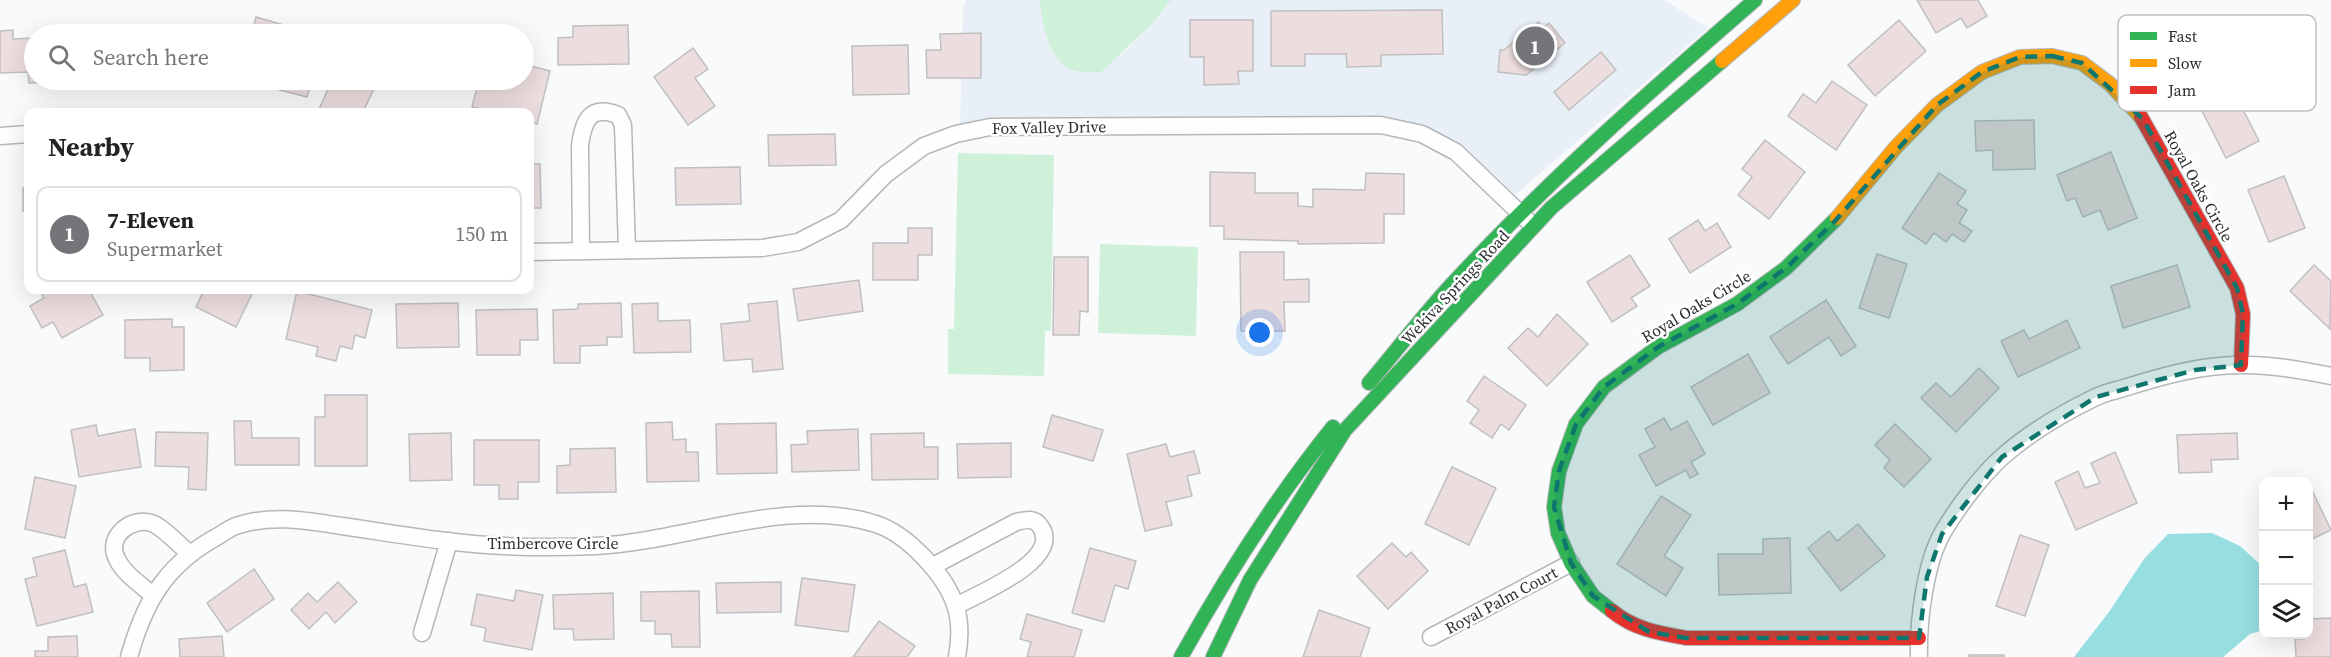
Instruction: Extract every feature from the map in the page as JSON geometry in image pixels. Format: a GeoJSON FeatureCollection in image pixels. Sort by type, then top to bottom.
{"type":"FeatureCollection","features":[{"type":"Feature","properties":{"kind":"main road","name":"Wekiva Springs Road"},"geometry":{"type":"LineString","coordinates":[[1181,657],[1218,590],[1312,452],[1452,284],[1520,213],[1682,63],[1755,0]]}},
{"type":"Feature","properties":{"kind":"main road","name":"Wekiva Springs Road"},"geometry":{"type":"LineString","coordinates":[[1213,657],[1250,580],[1345,430],[1551,208],[1793,0]]}},
{"type":"Feature","properties":{"kind":"main road","name":"Royal Oaks Circle"},"geometry":{"type":"LineString","coordinates":[[1919,638],[1686,638],[1649,632],[1621,618],[1593,596],[1571,563],[1558,533],[1554,507],[1559,471],[1576,424],[1604,387],[1658,347],[1737,304],[1786,268],[1834,222],[1896,147],[1937,105],[1982,72],[2020,57],[2052,56],[2082,63],[2118,92]]}},
{"type":"Feature","properties":{"kind":"main road","name":"Royal Oaks Circle"},"geometry":{"type":"LineString","coordinates":[[2135,111],[2143,119],[2237,288],[2243,314],[2241,365]]}},
{"type":"Feature","properties":{"kind":"street"},"geometry":{"type":"LineString","coordinates":[[581,251],[580,146],[582,129],[588,117],[598,111],[618,115],[623,125],[627,250]]}},
{"type":"Feature","properties":{"kind":"street","name":"Fox Valley Drive"},"geometry":{"type":"LineString","coordinates":[[534,252],[762,248],[798,242],[841,220],[886,174],[924,146],[956,134],[990,127],[1381,125],[1422,134],[1456,152],[1533,227]]}},
{"type":"Feature","properties":{"kind":"street"},"geometry":{"type":"LineString","coordinates":[[0,136],[24,134]]}},
{"type":"Feature","properties":{"kind":"street"},"geometry":{"type":"LineString","coordinates":[[1919,657],[1919,638],[1927,578],[1942,534],[1967,497],[2001,458],[2043,427],[2096,397],[2195,370],[2241,365],[2331,376]]}},
{"type":"Feature","properties":{"kind":"street","name":"Timbercove Circle"},"geometry":{"type":"LineString","coordinates":[[129,657],[138,624],[157,588],[190,554],[238,525],[284,518],[449,542],[596,546],[656,540],[784,514],[839,515],[878,524],[906,541],[933,566],[956,606],[960,630],[957,657]]}},
{"type":"Feature","properties":{"kind":"street"},"geometry":{"type":"LineString","coordinates":[[933,566],[1016,522],[1028,519],[1038,522],[1043,530],[1045,541],[1041,554],[1026,568],[956,606]]}},
{"type":"Feature","properties":{"kind":"street"},"geometry":{"type":"LineString","coordinates":[[153,595],[124,570],[116,558],[114,547],[118,534],[125,527],[139,521],[154,524],[190,554]]}},
{"type":"Feature","properties":{"kind":"street"},"geometry":{"type":"LineString","coordinates":[[422,633],[449,542]]}},
{"type":"Feature","properties":{"kind":"street","name":"Royal Palm Court"},"geometry":{"type":"LineString","coordinates":[[1431,637],[1571,563]]}},
{"type":"Feature","properties":{"kind":"highlighted area"},"geometry":{"type":"Polygon","coordinates":[[[2052,56],[2082,63],[2143,119],[2237,288],[2243,314],[2241,365],[2195,370],[2096,397],[2002,457],[1942,534],[1927,577],[1919,638],[1686,638],[1649,632],[1593,596],[1571,563],[1554,507],[1559,471],[1576,424],[1604,387],[1658,347],[1737,304],[1786,268],[1834,222],[1937,105],[1982,72],[2020,57],[2052,56]]]}},
{"type":"Feature","properties":{"kind":"shaded area"},"geometry":{"type":"Polygon","coordinates":[[[966,0],[1039,0],[1052,50],[1121,55],[1152,24],[1171,0],[1664,0],[1708,28],[1515,195],[1461,144],[1424,126],[1383,116],[990,118],[960,124],[963,8],[966,0]]]}},
{"type":"Feature","properties":{"kind":"green space"},"geometry":{"type":"Polygon","coordinates":[[[1039,0],[1171,0],[1152,24],[1101,72],[1082,72],[1071,69],[1055,55],[1046,33],[1039,0]]]}},
{"type":"Feature","properties":{"kind":"green space"},"geometry":{"type":"Polygon","coordinates":[[[958,153],[1054,155],[1051,331],[1045,331],[1044,376],[948,374],[948,329],[954,329],[958,153]]]}},
{"type":"Feature","properties":{"kind":"green space"},"geometry":{"type":"Polygon","coordinates":[[[1100,244],[1198,247],[1196,336],[1098,333],[1100,244]]]}},
{"type":"Feature","properties":{"kind":"water"},"geometry":{"type":"Polygon","coordinates":[[[2212,533],[2240,546],[2259,563],[2259,631],[2250,634],[2223,657],[2074,657],[2109,612],[2144,559],[2168,534],[2212,533]]]}},
{"type":"Feature","properties":{"kind":"building"},"geometry":{"type":"Polygon","coordinates":[[[1917,0],[1978,0],[1987,16],[1967,28],[1961,18],[1936,33],[1917,0]]]}},
{"type":"Feature","properties":{"kind":"building"},"geometry":{"type":"Polygon","coordinates":[[[1442,10],[1443,54],[1381,55],[1381,66],[1347,67],[1346,54],[1305,54],[1305,66],[1271,66],[1271,11],[1442,10]]]}},
{"type":"Feature","properties":{"kind":"building"},"geometry":{"type":"Polygon","coordinates":[[[256,17],[280,24],[254,24],[256,17]]]}},
{"type":"Feature","properties":{"kind":"building"},"geometry":{"type":"Polygon","coordinates":[[[1190,20],[1253,20],[1253,71],[1238,71],[1239,84],[1204,85],[1204,57],[1190,57],[1190,20]]]}},
{"type":"Feature","properties":{"kind":"building"},"geometry":{"type":"Polygon","coordinates":[[[1899,20],[1926,51],[1875,96],[1848,65],[1899,20]]]}},
{"type":"Feature","properties":{"kind":"building"},"geometry":{"type":"Polygon","coordinates":[[[1538,22],[1543,28],[1549,23],[1565,43],[1526,75],[1498,72],[1500,50],[1504,50],[1538,22]]]}},
{"type":"Feature","properties":{"kind":"building"},"geometry":{"type":"Polygon","coordinates":[[[628,25],[629,64],[558,65],[558,38],[573,37],[573,26],[628,25]]]}},
{"type":"Feature","properties":{"kind":"building"},"geometry":{"type":"Polygon","coordinates":[[[13,30],[13,39],[24,38],[24,72],[0,73],[0,31],[13,30]]]}},
{"type":"Feature","properties":{"kind":"building"},"geometry":{"type":"Polygon","coordinates":[[[981,33],[981,78],[927,78],[926,50],[941,50],[940,34],[981,33]]]}},
{"type":"Feature","properties":{"kind":"building"},"geometry":{"type":"Polygon","coordinates":[[[908,45],[909,94],[853,95],[852,46],[908,45]]]}},
{"type":"Feature","properties":{"kind":"building"},"geometry":{"type":"Polygon","coordinates":[[[693,48],[708,69],[695,78],[715,106],[688,125],[654,77],[693,48]]]}},
{"type":"Feature","properties":{"kind":"building"},"geometry":{"type":"Polygon","coordinates":[[[1601,52],[1616,70],[1569,110],[1554,92],[1601,52]]]}},
{"type":"Feature","properties":{"kind":"building"},"geometry":{"type":"Polygon","coordinates":[[[534,67],[550,71],[537,124],[534,123],[534,108],[472,107],[476,90],[534,90],[534,67]]]}},
{"type":"Feature","properties":{"kind":"building"},"geometry":{"type":"Polygon","coordinates":[[[1832,81],[1867,105],[1836,150],[1788,116],[1803,94],[1816,103],[1832,81]]]}},
{"type":"Feature","properties":{"kind":"building"},"geometry":{"type":"Polygon","coordinates":[[[280,90],[309,90],[307,97],[280,90]]]}},
{"type":"Feature","properties":{"kind":"building"},"geometry":{"type":"Polygon","coordinates":[[[328,90],[373,90],[365,108],[319,108],[328,90]]]}},
{"type":"Feature","properties":{"kind":"building"},"geometry":{"type":"Polygon","coordinates":[[[2202,111],[2244,111],[2259,141],[2226,158],[2202,111]]]}},
{"type":"Feature","properties":{"kind":"building"},"geometry":{"type":"Polygon","coordinates":[[[2034,120],[2035,169],[1993,170],[1993,150],[1976,151],[1975,121],[2034,120]]]}},
{"type":"Feature","properties":{"kind":"building"},"geometry":{"type":"Polygon","coordinates":[[[835,134],[836,165],[769,166],[768,135],[835,134]]]}},
{"type":"Feature","properties":{"kind":"building"},"geometry":{"type":"Polygon","coordinates":[[[1765,140],[1805,172],[1769,219],[1738,195],[1752,177],[1742,169],[1765,140]]]}},
{"type":"Feature","properties":{"kind":"building"},"geometry":{"type":"Polygon","coordinates":[[[2111,152],[2137,218],[2108,230],[2100,210],[2083,217],[2075,198],[2067,201],[2057,175],[2111,152]]]}},
{"type":"Feature","properties":{"kind":"building"},"geometry":{"type":"Polygon","coordinates":[[[534,164],[540,164],[541,208],[534,208],[534,164]]]}},
{"type":"Feature","properties":{"kind":"building"},"geometry":{"type":"Polygon","coordinates":[[[740,167],[741,204],[676,205],[675,168],[740,167]]]}},
{"type":"Feature","properties":{"kind":"building"},"geometry":{"type":"Polygon","coordinates":[[[1210,172],[1255,173],[1255,193],[1298,193],[1298,206],[1313,207],[1313,189],[1365,190],[1366,173],[1404,174],[1404,214],[1384,214],[1384,243],[1298,244],[1298,241],[1224,239],[1224,226],[1210,226],[1210,172]]]}},
{"type":"Feature","properties":{"kind":"building"},"geometry":{"type":"Polygon","coordinates":[[[1939,173],[1966,191],[1957,204],[1967,210],[1959,223],[1972,231],[1964,242],[1952,234],[1946,242],[1934,233],[1926,244],[1902,228],[1939,173]]]}},
{"type":"Feature","properties":{"kind":"building"},"geometry":{"type":"Polygon","coordinates":[[[2284,176],[2305,228],[2269,242],[2248,190],[2284,176]]]}},
{"type":"Feature","properties":{"kind":"building"},"geometry":{"type":"Polygon","coordinates":[[[23,188],[24,188],[24,211],[23,188]]]}},
{"type":"Feature","properties":{"kind":"building"},"geometry":{"type":"Polygon","coordinates":[[[1698,220],[1705,231],[1717,223],[1731,247],[1690,273],[1669,239],[1698,220]]]}},
{"type":"Feature","properties":{"kind":"building"},"geometry":{"type":"Polygon","coordinates":[[[908,228],[932,228],[932,255],[918,255],[918,280],[873,280],[873,243],[908,243],[908,228]]]}},
{"type":"Feature","properties":{"kind":"building"},"geometry":{"type":"Polygon","coordinates":[[[1240,252],[1284,252],[1284,280],[1309,279],[1309,302],[1284,302],[1285,331],[1241,331],[1240,252]]]}},
{"type":"Feature","properties":{"kind":"building"},"geometry":{"type":"Polygon","coordinates":[[[1877,254],[1907,264],[1889,318],[1859,308],[1877,254]]]}},
{"type":"Feature","properties":{"kind":"building"},"geometry":{"type":"Polygon","coordinates":[[[1630,255],[1650,286],[1631,298],[1637,306],[1612,322],[1587,282],[1630,255]]]}},
{"type":"Feature","properties":{"kind":"building"},"geometry":{"type":"Polygon","coordinates":[[[1054,257],[1088,257],[1088,312],[1080,311],[1079,335],[1053,335],[1054,257]]]}},
{"type":"Feature","properties":{"kind":"building"},"geometry":{"type":"Polygon","coordinates":[[[2177,265],[2190,307],[2123,328],[2111,286],[2177,265]]]}},
{"type":"Feature","properties":{"kind":"building"},"geometry":{"type":"Polygon","coordinates":[[[2314,265],[2331,281],[2330,329],[2290,291],[2314,265]]]}},
{"type":"Feature","properties":{"kind":"building"},"geometry":{"type":"Polygon","coordinates":[[[859,280],[863,311],[798,321],[793,289],[859,280]]]}},
{"type":"Feature","properties":{"kind":"building"},"geometry":{"type":"Polygon","coordinates":[[[42,294],[91,294],[103,315],[62,338],[53,322],[42,328],[30,306],[44,298],[42,294]]]}},
{"type":"Feature","properties":{"kind":"building"},"geometry":{"type":"Polygon","coordinates":[[[202,294],[252,294],[236,327],[196,307],[202,294]]]}},
{"type":"Feature","properties":{"kind":"building"},"geometry":{"type":"Polygon","coordinates":[[[296,294],[309,294],[372,310],[365,338],[355,335],[352,349],[340,346],[336,361],[316,356],[318,347],[286,339],[296,294]]]}},
{"type":"Feature","properties":{"kind":"building"},"geometry":{"type":"Polygon","coordinates":[[[1826,300],[1856,346],[1841,356],[1829,337],[1788,364],[1770,337],[1826,300]]]}},
{"type":"Feature","properties":{"kind":"building"},"geometry":{"type":"Polygon","coordinates":[[[777,301],[783,369],[753,372],[752,359],[724,361],[721,324],[750,321],[748,304],[777,301]]]}},
{"type":"Feature","properties":{"kind":"building"},"geometry":{"type":"Polygon","coordinates":[[[458,303],[459,347],[397,348],[396,304],[458,303]]]}},
{"type":"Feature","properties":{"kind":"building"},"geometry":{"type":"Polygon","coordinates":[[[621,303],[622,337],[607,337],[607,345],[580,346],[580,363],[554,363],[553,310],[578,309],[578,304],[621,303]]]}},
{"type":"Feature","properties":{"kind":"building"},"geometry":{"type":"Polygon","coordinates":[[[658,303],[658,321],[690,320],[691,352],[634,353],[632,304],[658,303]]]}},
{"type":"Feature","properties":{"kind":"building"},"geometry":{"type":"Polygon","coordinates":[[[537,309],[538,340],[520,340],[520,355],[477,355],[476,310],[537,309]]]}},
{"type":"Feature","properties":{"kind":"building"},"geometry":{"type":"Polygon","coordinates":[[[1557,314],[1588,344],[1547,386],[1508,348],[1528,328],[1538,337],[1557,314]]]}},
{"type":"Feature","properties":{"kind":"building"},"geometry":{"type":"Polygon","coordinates":[[[172,319],[172,327],[184,327],[184,370],[150,371],[150,358],[125,358],[125,320],[172,319]]]}},
{"type":"Feature","properties":{"kind":"building"},"geometry":{"type":"Polygon","coordinates":[[[2067,320],[2080,348],[2018,377],[2001,341],[2024,330],[2029,339],[2067,320]]]}},
{"type":"Feature","properties":{"kind":"building"},"geometry":{"type":"Polygon","coordinates":[[[1748,354],[1770,393],[1713,425],[1691,387],[1748,354]]]}},
{"type":"Feature","properties":{"kind":"building"},"geometry":{"type":"Polygon","coordinates":[[[1979,368],[1999,388],[1956,432],[1921,398],[1936,383],[1951,397],[1979,368]]]}},
{"type":"Feature","properties":{"kind":"building"},"geometry":{"type":"Polygon","coordinates":[[[1484,376],[1526,405],[1509,430],[1501,424],[1492,438],[1470,423],[1479,410],[1467,401],[1484,376]]]}},
{"type":"Feature","properties":{"kind":"building"},"geometry":{"type":"Polygon","coordinates":[[[325,395],[367,395],[367,466],[315,466],[315,417],[325,417],[325,395]]]}},
{"type":"Feature","properties":{"kind":"building"},"geometry":{"type":"Polygon","coordinates":[[[1052,415],[1103,430],[1093,461],[1043,447],[1052,415]]]}},
{"type":"Feature","properties":{"kind":"building"},"geometry":{"type":"Polygon","coordinates":[[[1664,418],[1671,430],[1687,421],[1705,454],[1691,462],[1698,474],[1690,478],[1686,470],[1656,486],[1639,455],[1655,447],[1645,429],[1664,418]]]}},
{"type":"Feature","properties":{"kind":"building"},"geometry":{"type":"Polygon","coordinates":[[[234,421],[251,421],[252,438],[299,438],[299,465],[235,465],[234,421]]]}},
{"type":"Feature","properties":{"kind":"building"},"geometry":{"type":"Polygon","coordinates":[[[672,422],[673,440],[686,439],[686,452],[698,452],[699,481],[647,482],[646,423],[672,422]]]}},
{"type":"Feature","properties":{"kind":"building"},"geometry":{"type":"Polygon","coordinates":[[[776,423],[777,473],[717,474],[716,424],[776,423]]]}},
{"type":"Feature","properties":{"kind":"building"},"geometry":{"type":"Polygon","coordinates":[[[1895,424],[1931,459],[1904,487],[1884,468],[1890,460],[1875,445],[1895,424]]]}},
{"type":"Feature","properties":{"kind":"building"},"geometry":{"type":"Polygon","coordinates":[[[96,425],[98,436],[135,429],[141,467],[79,477],[71,430],[96,425]]]}},
{"type":"Feature","properties":{"kind":"building"},"geometry":{"type":"Polygon","coordinates":[[[858,429],[859,470],[792,472],[791,445],[808,444],[807,431],[858,429]]]}},
{"type":"Feature","properties":{"kind":"building"},"geometry":{"type":"Polygon","coordinates":[[[156,432],[208,433],[206,490],[188,489],[189,467],[155,466],[156,432]]]}},
{"type":"Feature","properties":{"kind":"building"},"geometry":{"type":"Polygon","coordinates":[[[451,433],[452,480],[410,481],[409,434],[451,433]]]}},
{"type":"Feature","properties":{"kind":"building"},"geometry":{"type":"Polygon","coordinates":[[[924,433],[924,447],[938,447],[938,479],[872,480],[871,434],[924,433]]]}},
{"type":"Feature","properties":{"kind":"building"},"geometry":{"type":"Polygon","coordinates":[[[2237,433],[2238,459],[2211,460],[2212,472],[2179,473],[2177,435],[2237,433]]]}},
{"type":"Feature","properties":{"kind":"building"},"geometry":{"type":"Polygon","coordinates":[[[474,440],[539,440],[539,482],[518,482],[518,499],[499,499],[499,485],[474,485],[474,440]]]}},
{"type":"Feature","properties":{"kind":"building"},"geometry":{"type":"Polygon","coordinates":[[[1011,443],[1011,477],[958,478],[957,444],[1011,443]]]}},
{"type":"Feature","properties":{"kind":"building"},"geometry":{"type":"Polygon","coordinates":[[[1166,444],[1170,457],[1194,451],[1200,473],[1187,476],[1192,496],[1166,502],[1172,525],[1145,531],[1127,454],[1166,444]]]}},
{"type":"Feature","properties":{"kind":"building"},"geometry":{"type":"Polygon","coordinates":[[[615,448],[616,492],[557,493],[557,466],[570,465],[570,449],[615,448]]]}},
{"type":"Feature","properties":{"kind":"building"},"geometry":{"type":"Polygon","coordinates":[[[2115,452],[2137,503],[2076,530],[2055,482],[2078,471],[2085,488],[2100,483],[2091,463],[2115,452]]]}},
{"type":"Feature","properties":{"kind":"building"},"geometry":{"type":"Polygon","coordinates":[[[1452,467],[1496,488],[1469,545],[1425,524],[1452,467]]]}},
{"type":"Feature","properties":{"kind":"building"},"geometry":{"type":"Polygon","coordinates":[[[35,477],[76,486],[65,538],[25,529],[35,477]]]}},
{"type":"Feature","properties":{"kind":"building"},"geometry":{"type":"Polygon","coordinates":[[[2313,492],[2331,530],[2313,539],[2313,492]]]}},
{"type":"Feature","properties":{"kind":"building"},"geometry":{"type":"Polygon","coordinates":[[[1661,496],[1691,515],[1664,556],[1683,568],[1666,596],[1617,564],[1661,496]]]}},
{"type":"Feature","properties":{"kind":"building"},"geometry":{"type":"Polygon","coordinates":[[[1858,524],[1885,556],[1841,591],[1808,548],[1829,531],[1837,541],[1858,524]]]}},
{"type":"Feature","properties":{"kind":"building"},"geometry":{"type":"Polygon","coordinates":[[[2020,535],[2049,545],[2025,616],[1996,606],[2020,535]]]}},
{"type":"Feature","properties":{"kind":"building"},"geometry":{"type":"Polygon","coordinates":[[[1790,538],[1791,593],[1719,595],[1718,554],[1763,554],[1763,539],[1790,538]]]}},
{"type":"Feature","properties":{"kind":"building"},"geometry":{"type":"Polygon","coordinates":[[[1392,543],[1406,557],[1411,552],[1428,571],[1388,609],[1357,576],[1392,543]]]}},
{"type":"Feature","properties":{"kind":"building"},"geometry":{"type":"Polygon","coordinates":[[[1090,548],[1136,561],[1128,589],[1115,585],[1104,622],[1072,613],[1090,548]]]}},
{"type":"Feature","properties":{"kind":"building"},"geometry":{"type":"Polygon","coordinates":[[[65,550],[74,587],[86,584],[93,612],[37,626],[25,579],[37,576],[33,558],[65,550]]]}},
{"type":"Feature","properties":{"kind":"building"},"geometry":{"type":"Polygon","coordinates":[[[254,569],[274,599],[227,632],[207,603],[254,569]]]}},
{"type":"Feature","properties":{"kind":"building"},"geometry":{"type":"Polygon","coordinates":[[[802,578],[855,585],[848,632],[795,625],[802,578]]]}},
{"type":"Feature","properties":{"kind":"building"},"geometry":{"type":"Polygon","coordinates":[[[338,582],[357,602],[335,623],[326,612],[309,629],[291,610],[308,593],[317,602],[338,582]]]}},
{"type":"Feature","properties":{"kind":"building"},"geometry":{"type":"Polygon","coordinates":[[[781,582],[781,612],[717,613],[716,583],[781,582]]]}},
{"type":"Feature","properties":{"kind":"building"},"geometry":{"type":"Polygon","coordinates":[[[516,590],[543,595],[532,650],[484,641],[486,628],[471,625],[477,594],[514,601],[516,590]]]}},
{"type":"Feature","properties":{"kind":"building"},"geometry":{"type":"Polygon","coordinates":[[[699,591],[700,647],[672,647],[671,634],[655,634],[655,621],[641,621],[641,592],[699,591]]]}},
{"type":"Feature","properties":{"kind":"building"},"geometry":{"type":"Polygon","coordinates":[[[613,593],[614,639],[574,640],[573,629],[554,629],[553,595],[613,593]]]}},
{"type":"Feature","properties":{"kind":"building"},"geometry":{"type":"Polygon","coordinates":[[[1319,610],[1370,628],[1360,657],[1303,657],[1319,610]]]}},
{"type":"Feature","properties":{"kind":"building"},"geometry":{"type":"Polygon","coordinates":[[[1027,614],[1082,630],[1074,657],[1027,657],[1031,642],[1020,639],[1027,614]]]}},
{"type":"Feature","properties":{"kind":"building"},"geometry":{"type":"Polygon","coordinates":[[[2331,618],[2331,657],[2296,657],[2295,639],[2313,639],[2313,619],[2331,618]]]}},
{"type":"Feature","properties":{"kind":"building"},"geometry":{"type":"Polygon","coordinates":[[[879,621],[915,646],[907,657],[853,657],[879,621]]]}},
{"type":"Feature","properties":{"kind":"building"},"geometry":{"type":"Polygon","coordinates":[[[77,636],[78,657],[35,657],[35,651],[48,651],[48,637],[77,636]]]}},
{"type":"Feature","properties":{"kind":"building"},"geometry":{"type":"Polygon","coordinates":[[[222,636],[224,657],[180,657],[179,639],[222,636]]]}},
{"type":"Feature","properties":{"kind":"building"},"geometry":{"type":"Polygon","coordinates":[[[1969,655],[2004,655],[2004,657],[1969,657],[1969,655]]]}},
{"type":"Feature","properties":{"kind":"traffic: fast"},"geometry":{"type":"LineString","coordinates":[[1369,383],[1443,294],[1526,208],[1639,102],[1755,0]]}},
{"type":"Feature","properties":{"kind":"traffic: fast"},"geometry":{"type":"LineString","coordinates":[[1213,657],[1250,580],[1345,430],[1551,208],[1722,61]]}},
{"type":"Feature","properties":{"kind":"traffic: fast"},"geometry":{"type":"LineString","coordinates":[[1612,611],[1593,596],[1571,563],[1558,533],[1554,507],[1559,471],[1576,424],[1604,387],[1658,347],[1737,304],[1786,268],[1837,218]]}},
{"type":"Feature","properties":{"kind":"traffic: fast"},"geometry":{"type":"LineString","coordinates":[[1181,657],[1252,539],[1291,482],[1333,427]]}},
{"type":"Feature","properties":{"kind":"traffic: slow"},"geometry":{"type":"LineString","coordinates":[[1722,61],[1793,0]]}},
{"type":"Feature","properties":{"kind":"traffic: slow"},"geometry":{"type":"LineString","coordinates":[[1837,218],[1896,147],[1937,105],[1982,72],[2020,57],[2052,56],[2082,63],[2118,93]]}},
{"type":"Feature","properties":{"kind":"traffic: slow"},"geometry":{"type":"LineString","coordinates":[[2135,111],[2141,117]]}},
{"type":"Feature","properties":{"kind":"traffic: jam"},"geometry":{"type":"LineString","coordinates":[[2141,117],[2237,288],[2243,314],[2241,365]]}},
{"type":"Feature","properties":{"kind":"traffic: jam"},"geometry":{"type":"LineString","coordinates":[[1612,611],[1638,626],[1686,638],[1919,638]]}},
{"type":"Feature","properties":{"kind":"place","name":"7-Eleven"},"geometry":{"type":"Point","coordinates":[1535,46]}}]}
